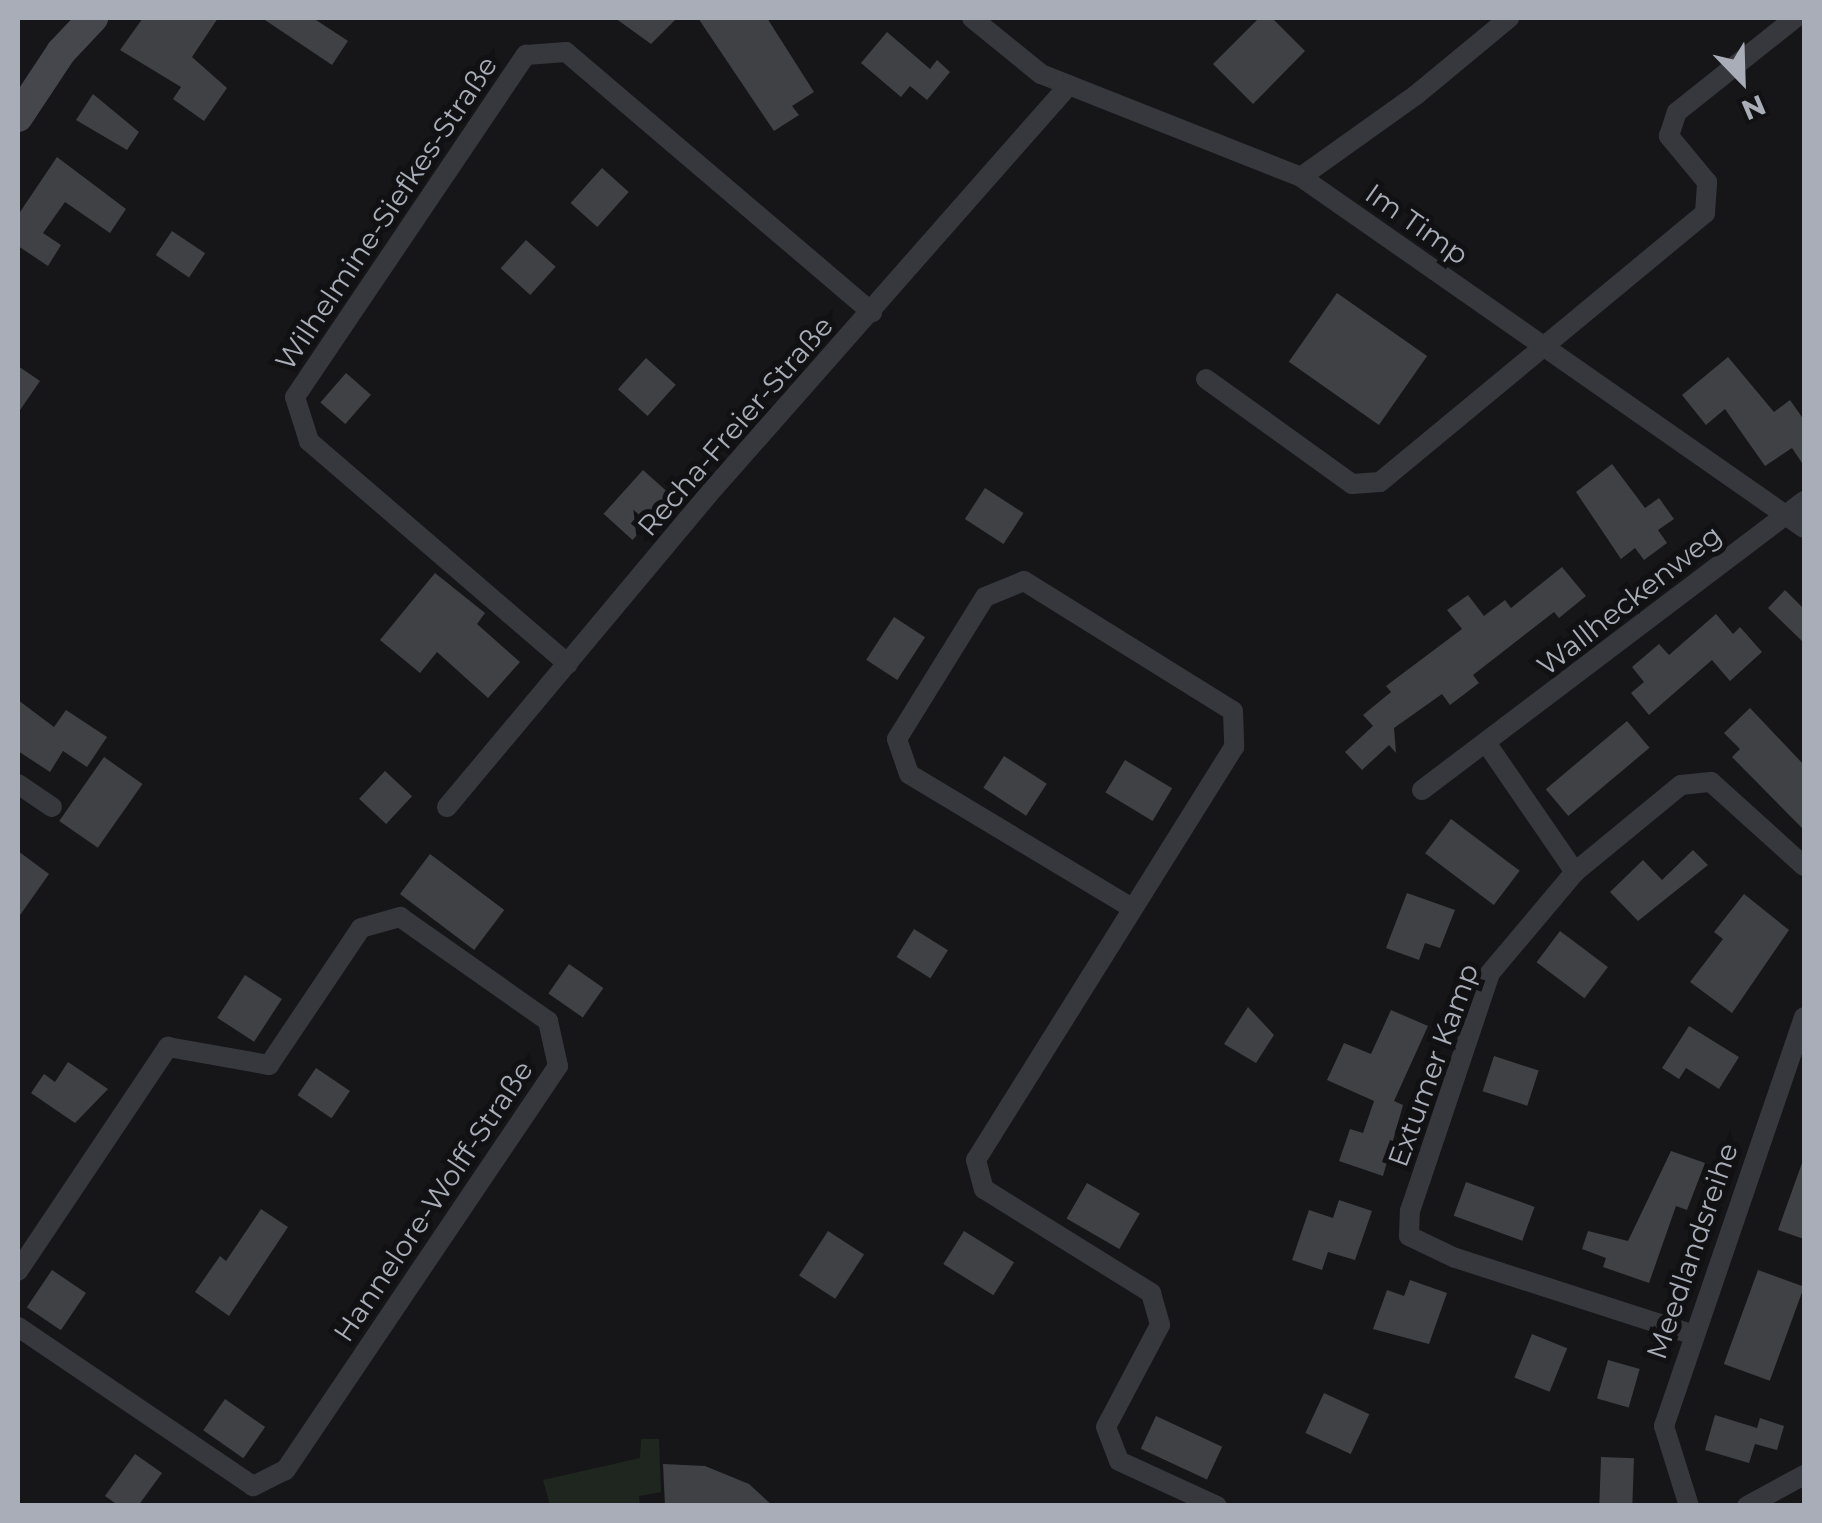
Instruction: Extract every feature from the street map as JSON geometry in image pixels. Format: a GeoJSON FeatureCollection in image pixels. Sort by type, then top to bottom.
{"type":"FeatureCollection","features":[{"type":"Feature","properties":{"kind":"main road"},"geometry":{"type":"LineString","coordinates":[[60,52],[72,18]]}},
{"type":"Feature","properties":{"kind":"main road"},"geometry":{"type":"LineString","coordinates":[[18,117],[60,52],[94,18]]}},
{"type":"Feature","properties":{"kind":"street","name":"Im Timp"},"geometry":{"type":"LineString","coordinates":[[972,18],[1041,74],[1301,177],[1804,528]]}},
{"type":"Feature","properties":{"kind":"street"},"geometry":{"type":"LineString","coordinates":[[1301,177],[1416,96],[1509,18]]}},
{"type":"Feature","properties":{"kind":"street"},"geometry":{"type":"LineString","coordinates":[[1206,379],[1352,484],[1380,482],[1705,214],[1708,182],[1669,136],[1677,112],[1795,18]]}},
{"type":"Feature","properties":{"kind":"street","name":"Wilhelmine-Siefkes-Straße"},"geometry":{"type":"LineString","coordinates":[[568,664],[309,441],[295,398],[526,55],[566,52],[872,312]]}},
{"type":"Feature","properties":{"kind":"street","name":"Recha-Freier-Straße"},"geometry":{"type":"LineString","coordinates":[[447,807],[1069,85]]}},
{"type":"Feature","properties":{"kind":"street","name":"Wallheckenweg"},"geometry":{"type":"LineString","coordinates":[[1422,790],[1804,501]]}},
{"type":"Feature","properties":{"kind":"street"},"geometry":{"type":"LineString","coordinates":[[1132,908],[909,774],[898,740],[985,596],[1024,581],[1232,711],[1234,747],[976,1160],[984,1189],[1151,1293],[1160,1325],[1106,1427],[1119,1460],[1217,1506]]}},
{"type":"Feature","properties":{"kind":"street"},"geometry":{"type":"LineString","coordinates":[[1487,744],[1576,872]]}},
{"type":"Feature","properties":{"kind":"street","name":"Extumer Kamp"},"geometry":{"type":"LineString","coordinates":[[1691,1334],[1456,1258],[1409,1236],[1410,1211],[1490,973],[1576,872],[1681,785],[1711,782],[1804,866]]}},
{"type":"Feature","properties":{"kind":"street"},"geometry":{"type":"LineString","coordinates":[[18,784],[52,807]]}},
{"type":"Feature","properties":{"kind":"street","name":"Hannelore-Wolff-Straße"},"geometry":{"type":"LineString","coordinates":[[18,1271],[168,1047],[269,1065],[362,928],[400,918],[548,1021],[558,1066],[285,1470],[253,1486],[18,1327]]}},
{"type":"Feature","properties":{"kind":"street","name":"Meedlandsreihe"},"geometry":{"type":"LineString","coordinates":[[1689,1506],[1664,1426],[1691,1334],[1804,1017]]}},
{"type":"Feature","properties":{"kind":"street"},"geometry":{"type":"LineString","coordinates":[[1747,1506],[1804,1476]]}},
{"type":"Feature","properties":{"kind":"shaded area"},"geometry":{"type":"Polygon","coordinates":[[[641,1439],[659,1439],[661,1492],[639,1496],[640,1505],[550,1505],[543,1480],[640,1458],[641,1439]]]}},
{"type":"Feature","properties":{"kind":"building"},"geometry":{"type":"Polygon","coordinates":[[[143,18],[218,18],[192,57],[227,88],[204,121],[173,99],[181,87],[120,50],[143,18]]]}},
{"type":"Feature","properties":{"kind":"building"},"geometry":{"type":"Polygon","coordinates":[[[262,18],[313,18],[348,41],[332,65],[262,18]]]}},
{"type":"Feature","properties":{"kind":"building"},"geometry":{"type":"Polygon","coordinates":[[[615,18],[677,18],[651,44],[615,18]]]}},
{"type":"Feature","properties":{"kind":"building"},"geometry":{"type":"Polygon","coordinates":[[[698,18],[767,18],[814,92],[792,106],[799,115],[774,131],[698,18]]]}},
{"type":"Feature","properties":{"kind":"building"},"geometry":{"type":"Polygon","coordinates":[[[1259,18],[1272,18],[1305,51],[1253,104],[1213,64],[1259,18]]]}},
{"type":"Feature","properties":{"kind":"building"},"geometry":{"type":"Polygon","coordinates":[[[887,32],[930,69],[937,60],[950,72],[927,100],[910,86],[901,97],[861,63],[887,32]]]}},
{"type":"Feature","properties":{"kind":"building"},"geometry":{"type":"Polygon","coordinates":[[[93,94],[139,132],[127,150],[76,120],[93,94]]]}},
{"type":"Feature","properties":{"kind":"building"},"geometry":{"type":"Polygon","coordinates":[[[57,157],[126,209],[110,233],[65,202],[43,233],[61,245],[48,266],[18,246],[18,215],[57,157]]]}},
{"type":"Feature","properties":{"kind":"building"},"geometry":{"type":"Polygon","coordinates":[[[602,168],[629,192],[597,227],[571,203],[602,168]]]}},
{"type":"Feature","properties":{"kind":"building"},"geometry":{"type":"Polygon","coordinates":[[[172,231],[205,253],[189,277],[156,255],[172,231]]]}},
{"type":"Feature","properties":{"kind":"building"},"geometry":{"type":"Polygon","coordinates":[[[526,240],[556,267],[530,295],[501,268],[526,240]]]}},
{"type":"Feature","properties":{"kind":"building"},"geometry":{"type":"Polygon","coordinates":[[[1337,293],[1427,356],[1379,425],[1289,362],[1337,293]]]}},
{"type":"Feature","properties":{"kind":"building"},"geometry":{"type":"Polygon","coordinates":[[[1728,357],[1774,412],[1790,400],[1804,420],[1804,466],[1792,448],[1765,466],[1725,409],[1706,425],[1682,395],[1728,357]]]}},
{"type":"Feature","properties":{"kind":"building"},"geometry":{"type":"Polygon","coordinates":[[[646,358],[676,385],[648,416],[618,389],[646,358]]]}},
{"type":"Feature","properties":{"kind":"building"},"geometry":{"type":"Polygon","coordinates":[[[18,366],[40,381],[18,413],[18,366]]]}},
{"type":"Feature","properties":{"kind":"building"},"geometry":{"type":"Polygon","coordinates":[[[346,373],[371,395],[345,424],[320,402],[346,373]]]}},
{"type":"Feature","properties":{"kind":"building"},"geometry":{"type":"Polygon","coordinates":[[[1612,464],[1645,508],[1659,498],[1674,519],[1658,530],[1667,543],[1644,560],[1635,548],[1621,559],[1576,492],[1612,464]]]}},
{"type":"Feature","properties":{"kind":"building"},"geometry":{"type":"Polygon","coordinates":[[[643,470],[672,496],[633,540],[604,514],[643,470]]]}},
{"type":"Feature","properties":{"kind":"building"},"geometry":{"type":"Polygon","coordinates":[[[985,488],[1024,513],[1003,544],[965,519],[985,488]]]}},
{"type":"Feature","properties":{"kind":"building"},"geometry":{"type":"Polygon","coordinates":[[[1562,567],[1586,596],[1559,618],[1554,612],[1473,675],[1479,683],[1450,705],[1442,694],[1394,728],[1396,753],[1389,745],[1362,770],[1345,752],[1373,726],[1363,715],[1391,692],[1386,686],[1462,629],[1447,610],[1468,595],[1484,616],[1505,600],[1511,608],[1562,567]]]}},
{"type":"Feature","properties":{"kind":"building"},"geometry":{"type":"Polygon","coordinates":[[[435,573],[485,613],[477,624],[520,662],[488,698],[437,652],[420,673],[380,640],[435,573]]]}},
{"type":"Feature","properties":{"kind":"building"},"geometry":{"type":"Polygon","coordinates":[[[1785,590],[1804,609],[1804,643],[1768,608],[1785,590]]]}},
{"type":"Feature","properties":{"kind":"building"},"geometry":{"type":"Polygon","coordinates":[[[1716,614],[1733,634],[1740,627],[1762,652],[1730,681],[1712,660],[1649,715],[1631,693],[1644,682],[1632,667],[1659,644],[1669,655],[1716,614]]]}},
{"type":"Feature","properties":{"kind":"building"},"geometry":{"type":"Polygon","coordinates":[[[894,617],[925,637],[897,680],[866,660],[894,617]]]}},
{"type":"Feature","properties":{"kind":"building"},"geometry":{"type":"Polygon","coordinates":[[[18,700],[54,727],[66,710],[107,737],[87,767],[63,751],[50,772],[18,751],[18,700]]]}},
{"type":"Feature","properties":{"kind":"building"},"geometry":{"type":"Polygon","coordinates":[[[1750,708],[1804,765],[1804,830],[1732,757],[1740,749],[1724,733],[1750,708]]]}},
{"type":"Feature","properties":{"kind":"building"},"geometry":{"type":"Polygon","coordinates":[[[1627,721],[1649,748],[1568,816],[1546,789],[1627,721]]]}},
{"type":"Feature","properties":{"kind":"building"},"geometry":{"type":"Polygon","coordinates":[[[1004,756],[1047,784],[1026,816],[983,788],[1004,756]]]}},
{"type":"Feature","properties":{"kind":"building"},"geometry":{"type":"Polygon","coordinates":[[[104,757],[143,784],[98,848],[59,821],[104,757]]]}},
{"type":"Feature","properties":{"kind":"building"},"geometry":{"type":"Polygon","coordinates":[[[1125,760],[1172,788],[1153,821],[1105,793],[1125,760]]]}},
{"type":"Feature","properties":{"kind":"building"},"geometry":{"type":"Polygon","coordinates":[[[385,771],[412,796],[386,824],[359,799],[385,771]]]}},
{"type":"Feature","properties":{"kind":"building"},"geometry":{"type":"Polygon","coordinates":[[[1451,819],[1520,871],[1494,905],[1425,853],[1451,819]]]}},
{"type":"Feature","properties":{"kind":"building"},"geometry":{"type":"Polygon","coordinates":[[[1693,850],[1708,865],[1638,921],[1610,892],[1643,860],[1662,880],[1693,850]]]}},
{"type":"Feature","properties":{"kind":"building"},"geometry":{"type":"Polygon","coordinates":[[[18,851],[49,874],[18,918],[18,851]]]}},
{"type":"Feature","properties":{"kind":"building"},"geometry":{"type":"Polygon","coordinates":[[[430,854],[504,910],[474,950],[400,894],[430,854]]]}},
{"type":"Feature","properties":{"kind":"building"},"geometry":{"type":"Polygon","coordinates":[[[1407,893],[1455,910],[1440,948],[1425,943],[1419,960],[1386,948],[1407,893]]]}},
{"type":"Feature","properties":{"kind":"building"},"geometry":{"type":"Polygon","coordinates":[[[1744,894],[1789,930],[1732,1013],[1690,982],[1723,939],[1714,932],[1744,894]]]}},
{"type":"Feature","properties":{"kind":"building"},"geometry":{"type":"Polygon","coordinates":[[[914,929],[948,950],[930,978],[897,957],[914,929]]]}},
{"type":"Feature","properties":{"kind":"building"},"geometry":{"type":"Polygon","coordinates":[[[1560,931],[1608,967],[1584,998],[1537,962],[1560,931]]]}},
{"type":"Feature","properties":{"kind":"building"},"geometry":{"type":"Polygon","coordinates":[[[569,964],[603,988],[583,1018],[548,993],[569,964]]]}},
{"type":"Feature","properties":{"kind":"building"},"geometry":{"type":"Polygon","coordinates":[[[245,975],[282,999],[254,1042],[217,1018],[245,975]]]}},
{"type":"Feature","properties":{"kind":"building"},"geometry":{"type":"Polygon","coordinates":[[[1248,1007],[1274,1035],[1256,1063],[1224,1044],[1248,1007]]]}},
{"type":"Feature","properties":{"kind":"building"},"geometry":{"type":"Polygon","coordinates":[[[1391,1010],[1428,1026],[1394,1101],[1403,1105],[1383,1176],[1339,1161],[1350,1129],[1363,1133],[1374,1101],[1327,1080],[1344,1043],[1371,1054],[1391,1010]]]}},
{"type":"Feature","properties":{"kind":"building"},"geometry":{"type":"Polygon","coordinates":[[[1689,1026],[1739,1057],[1719,1089],[1686,1068],[1679,1079],[1662,1068],[1689,1026]]]}},
{"type":"Feature","properties":{"kind":"building"},"geometry":{"type":"Polygon","coordinates":[[[1494,1056],[1539,1071],[1527,1106],[1483,1091],[1494,1056]]]}},
{"type":"Feature","properties":{"kind":"building"},"geometry":{"type":"Polygon","coordinates":[[[68,1062],[108,1089],[75,1123],[31,1093],[44,1074],[55,1082],[68,1062]]]}},
{"type":"Feature","properties":{"kind":"building"},"geometry":{"type":"Polygon","coordinates":[[[316,1068],[350,1091],[332,1118],[298,1095],[316,1068]]]}},
{"type":"Feature","properties":{"kind":"building"},"geometry":{"type":"Polygon","coordinates":[[[1671,1151],[1705,1163],[1687,1210],[1676,1206],[1649,1283],[1603,1267],[1606,1258],[1582,1249],[1588,1231],[1628,1241],[1671,1151]]]}},
{"type":"Feature","properties":{"kind":"building"},"geometry":{"type":"Polygon","coordinates":[[[1804,1163],[1804,1239],[1778,1230],[1804,1163]]]}},
{"type":"Feature","properties":{"kind":"building"},"geometry":{"type":"Polygon","coordinates":[[[1466,1182],[1535,1207],[1522,1241],[1454,1216],[1466,1182]]]}},
{"type":"Feature","properties":{"kind":"building"},"geometry":{"type":"Polygon","coordinates":[[[1087,1183],[1140,1214],[1119,1249],[1066,1219],[1087,1183]]]}},
{"type":"Feature","properties":{"kind":"building"},"geometry":{"type":"Polygon","coordinates":[[[1339,1200],[1372,1211],[1355,1260],[1328,1252],[1322,1270],[1292,1260],[1309,1210],[1333,1218],[1339,1200]]]}},
{"type":"Feature","properties":{"kind":"building"},"geometry":{"type":"Polygon","coordinates":[[[261,1209],[288,1227],[229,1316],[195,1292],[220,1256],[226,1261],[261,1209]]]}},
{"type":"Feature","properties":{"kind":"building"},"geometry":{"type":"Polygon","coordinates":[[[828,1231],[864,1254],[835,1299],[799,1275],[828,1231]]]}},
{"type":"Feature","properties":{"kind":"building"},"geometry":{"type":"Polygon","coordinates":[[[964,1231],[1014,1262],[993,1295],[943,1264],[964,1231]]]}},
{"type":"Feature","properties":{"kind":"building"},"geometry":{"type":"Polygon","coordinates":[[[52,1270],[86,1293],[61,1330],[27,1307],[52,1270]]]}},
{"type":"Feature","properties":{"kind":"building"},"geometry":{"type":"Polygon","coordinates":[[[1758,1270],[1804,1287],[1770,1381],[1724,1364],[1758,1270]]]}},
{"type":"Feature","properties":{"kind":"building"},"geometry":{"type":"Polygon","coordinates":[[[1410,1280],[1447,1293],[1429,1344],[1373,1329],[1387,1290],[1404,1296],[1410,1280]]]}},
{"type":"Feature","properties":{"kind":"building"},"geometry":{"type":"Polygon","coordinates":[[[1532,1334],[1567,1348],[1550,1392],[1514,1378],[1532,1334]]]}},
{"type":"Feature","properties":{"kind":"building"},"geometry":{"type":"Polygon","coordinates":[[[1608,1360],[1640,1369],[1629,1408],[1597,1398],[1608,1360]]]}},
{"type":"Feature","properties":{"kind":"building"},"geometry":{"type":"Polygon","coordinates":[[[1324,1393],[1369,1414],[1351,1454],[1305,1433],[1324,1393]]]}},
{"type":"Feature","properties":{"kind":"building"},"geometry":{"type":"Polygon","coordinates":[[[225,1399],[265,1427],[243,1458],[203,1430],[225,1399]]]}},
{"type":"Feature","properties":{"kind":"building"},"geometry":{"type":"Polygon","coordinates":[[[1715,1415],[1757,1428],[1760,1418],[1784,1426],[1777,1450],[1755,1444],[1749,1463],[1705,1450],[1715,1415]]]}},
{"type":"Feature","properties":{"kind":"building"},"geometry":{"type":"Polygon","coordinates":[[[1156,1416],[1222,1447],[1207,1479],[1141,1449],[1156,1416]]]}},
{"type":"Feature","properties":{"kind":"building"},"geometry":{"type":"Polygon","coordinates":[[[135,1454],[162,1473],[138,1506],[119,1506],[105,1496],[135,1454]]]}},
{"type":"Feature","properties":{"kind":"building"},"geometry":{"type":"Polygon","coordinates":[[[1601,1457],[1634,1458],[1632,1506],[1599,1506],[1601,1457]]]}},
{"type":"Feature","properties":{"kind":"building"},"geometry":{"type":"Polygon","coordinates":[[[663,1464],[705,1466],[749,1484],[773,1506],[665,1506],[663,1464]]]}}]}
